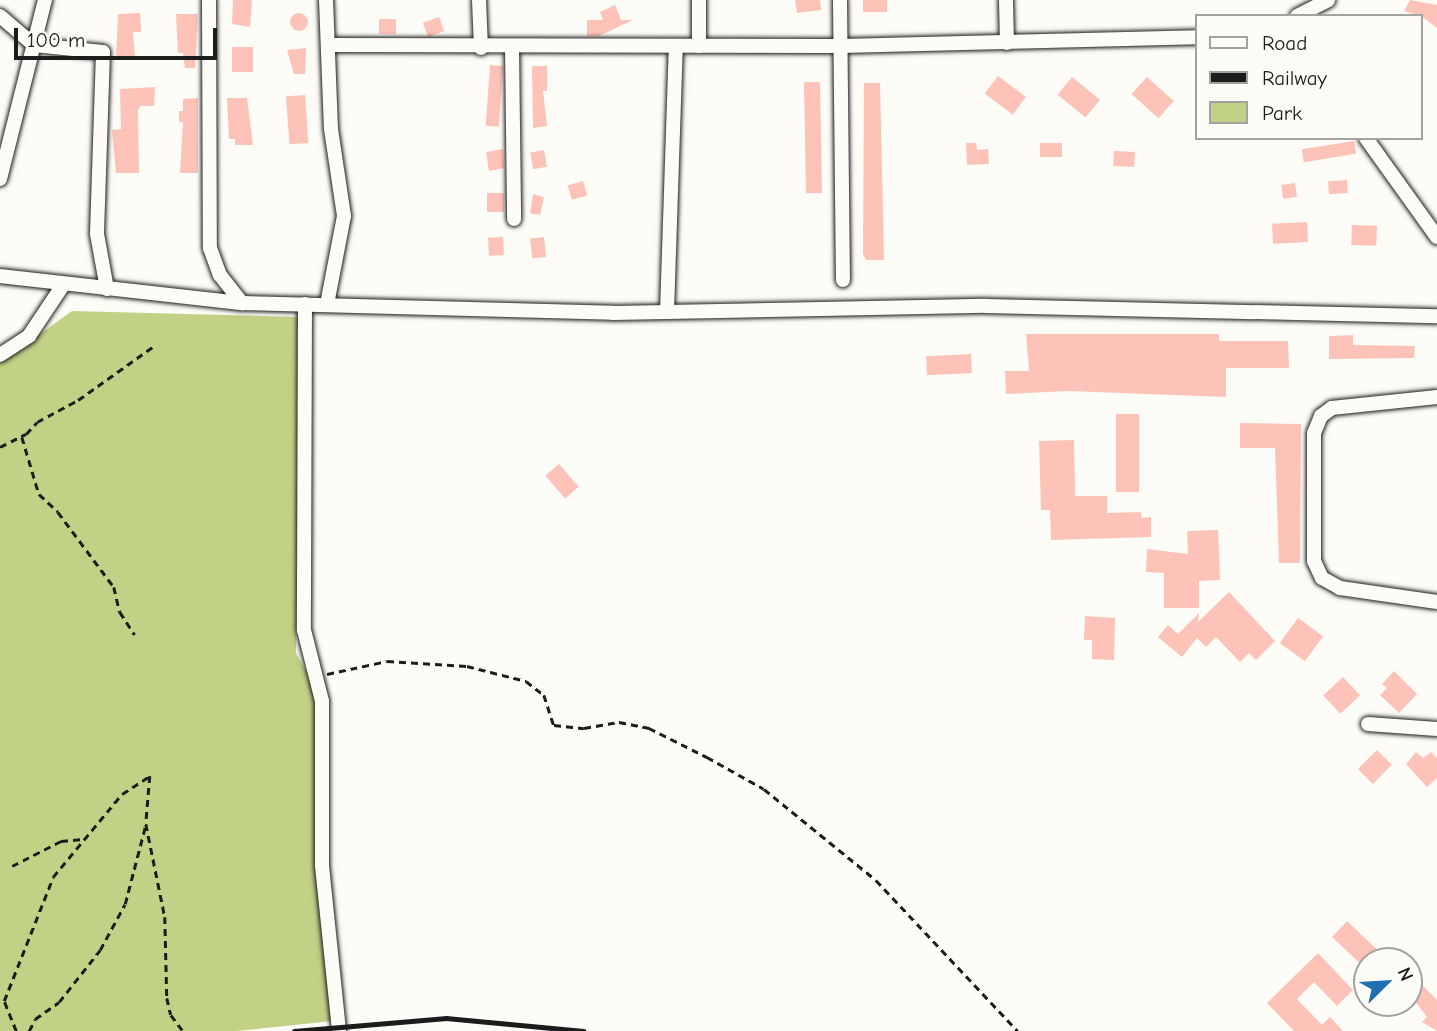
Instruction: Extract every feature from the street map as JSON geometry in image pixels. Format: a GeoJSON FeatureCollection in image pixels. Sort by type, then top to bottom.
{"type":"FeatureCollection","features":[{"type":"Feature","properties":{"kind":"street"},"geometry":{"type":"LineString","coordinates":[[0,179],[45,0]]}},
{"type":"Feature","properties":{"kind":"street"},"geometry":{"type":"LineString","coordinates":[[209,0],[210,248],[220,275],[242,303]]}},
{"type":"Feature","properties":{"kind":"street"},"geometry":{"type":"LineString","coordinates":[[326,0],[331,129],[344,216],[327,304]]}},
{"type":"Feature","properties":{"kind":"street"},"geometry":{"type":"LineString","coordinates":[[480,0],[481,48]]}},
{"type":"Feature","properties":{"kind":"street"},"geometry":{"type":"LineString","coordinates":[[699,0],[699,46]]}},
{"type":"Feature","properties":{"kind":"street"},"geometry":{"type":"LineString","coordinates":[[840,0],[843,280]]}},
{"type":"Feature","properties":{"kind":"street"},"geometry":{"type":"LineString","coordinates":[[1006,0],[1007,43]]}},
{"type":"Feature","properties":{"kind":"street"},"geometry":{"type":"LineString","coordinates":[[1301,14],[1328,0]]}},
{"type":"Feature","properties":{"kind":"street"},"geometry":{"type":"LineString","coordinates":[[0,16],[34,45],[92,48],[103,52],[105,60],[97,234],[107,289]]}},
{"type":"Feature","properties":{"kind":"street"},"geometry":{"type":"LineString","coordinates":[[328,45],[481,48],[841,46],[1196,37]]}},
{"type":"Feature","properties":{"kind":"street"},"geometry":{"type":"LineString","coordinates":[[512,46],[514,219]]}},
{"type":"Feature","properties":{"kind":"street"},"geometry":{"type":"LineString","coordinates":[[667,312],[676,46]]}},
{"type":"Feature","properties":{"kind":"street"},"geometry":{"type":"LineString","coordinates":[[1367,140],[1437,237]]}},
{"type":"Feature","properties":{"kind":"street"},"geometry":{"type":"LineString","coordinates":[[0,276],[242,303],[667,312],[986,306],[1437,316]]}},
{"type":"Feature","properties":{"kind":"street"},"geometry":{"type":"LineString","coordinates":[[0,355],[29,336],[63,285]]}},
{"type":"Feature","properties":{"kind":"street"},"geometry":{"type":"LineString","coordinates":[[305,304],[304,630],[322,701],[322,866],[338,1031]]}},
{"type":"Feature","properties":{"kind":"street"},"geometry":{"type":"LineString","coordinates":[[1437,397],[1332,408],[1321,416],[1314,433],[1314,561],[1322,578],[1340,588],[1437,602]]}},
{"type":"Feature","properties":{"kind":"street"},"geometry":{"type":"LineString","coordinates":[[1367,724],[1437,729]]}},
{"type":"Feature","properties":{"kind":"path"},"geometry":{"type":"LineString","coordinates":[[0,447],[22,437],[154,345]]}},
{"type":"Feature","properties":{"kind":"path"},"geometry":{"type":"LineString","coordinates":[[22,437],[39,494],[58,512],[114,587],[120,612],[135,635]]}},
{"type":"Feature","properties":{"kind":"path"},"geometry":{"type":"LineString","coordinates":[[317,676],[387,662],[467,666],[526,681],[544,695],[554,725],[584,728],[618,722],[649,728],[765,789],[876,880],[1018,1031]]}},
{"type":"Feature","properties":{"kind":"path"},"geometry":{"type":"LineString","coordinates":[[16,1031],[4,1001],[53,877],[122,794],[150,776],[146,824],[125,904],[100,950],[59,1002],[35,1019],[29,1031]]}},
{"type":"Feature","properties":{"kind":"path"},"geometry":{"type":"LineString","coordinates":[[146,824],[165,917],[167,998],[171,1016],[183,1031]]}},
{"type":"Feature","properties":{"kind":"path"},"geometry":{"type":"LineString","coordinates":[[12,866],[61,841],[83,839]]}},
{"type":"Feature","properties":{"kind":"green space"},"geometry":{"type":"Polygon","coordinates":[[[72,311],[299,317],[296,653],[317,691],[332,1021],[237,1031],[0,1031],[0,363],[72,311]]]}},
{"type":"Feature","properties":{"kind":"building"},"geometry":{"type":"Polygon","coordinates":[[[233,0],[252,0],[250,27],[232,24],[233,0]]]}},
{"type":"Feature","properties":{"kind":"building"},"geometry":{"type":"Polygon","coordinates":[[[795,0],[820,0],[821,10],[797,13],[795,0]]]}},
{"type":"Feature","properties":{"kind":"building"},"geometry":{"type":"Polygon","coordinates":[[[863,0],[887,0],[887,12],[863,12],[863,0]]]}},
{"type":"Feature","properties":{"kind":"building"},"geometry":{"type":"Polygon","coordinates":[[[1410,0],[1437,5],[1437,28],[1423,18],[1423,14],[1404,11],[1410,0]]]}},
{"type":"Feature","properties":{"kind":"building"},"geometry":{"type":"Polygon","coordinates":[[[615,5],[621,20],[633,20],[599,36],[587,36],[587,20],[603,20],[600,12],[615,5]]]}},
{"type":"Feature","properties":{"kind":"building"},"geometry":{"type":"Polygon","coordinates":[[[140,13],[141,32],[133,32],[135,56],[116,57],[118,14],[140,13]]]}},
{"type":"Feature","properties":{"kind":"building"},"geometry":{"type":"Polygon","coordinates":[[[299,13],[305,16],[308,22],[305,28],[299,31],[293,28],[290,22],[293,16],[299,13]]]}},
{"type":"Feature","properties":{"kind":"building"},"geometry":{"type":"Polygon","coordinates":[[[176,14],[198,14],[195,68],[185,68],[183,53],[178,53],[176,14]]]}},
{"type":"Feature","properties":{"kind":"building"},"geometry":{"type":"Polygon","coordinates":[[[439,17],[444,31],[428,37],[423,23],[439,17]]]}},
{"type":"Feature","properties":{"kind":"building"},"geometry":{"type":"Polygon","coordinates":[[[379,19],[396,19],[396,34],[379,34],[379,19]]]}},
{"type":"Feature","properties":{"kind":"building"},"geometry":{"type":"Polygon","coordinates":[[[232,47],[253,47],[253,72],[232,72],[232,47]]]}},
{"type":"Feature","properties":{"kind":"building"},"geometry":{"type":"Polygon","coordinates":[[[306,48],[305,74],[294,74],[287,50],[306,48]]]}},
{"type":"Feature","properties":{"kind":"building"},"geometry":{"type":"Polygon","coordinates":[[[490,65],[503,66],[499,127],[486,126],[490,65]]]}},
{"type":"Feature","properties":{"kind":"building"},"geometry":{"type":"Polygon","coordinates":[[[532,66],[547,66],[547,91],[543,91],[547,126],[533,128],[532,66]]]}},
{"type":"Feature","properties":{"kind":"building"},"geometry":{"type":"Polygon","coordinates":[[[998,76],[1026,97],[1013,115],[985,94],[998,76]]]}},
{"type":"Feature","properties":{"kind":"building"},"geometry":{"type":"Polygon","coordinates":[[[1072,77],[1100,100],[1086,118],[1058,95],[1072,77]]]}},
{"type":"Feature","properties":{"kind":"building"},"geometry":{"type":"Polygon","coordinates":[[[1147,77],[1174,101],[1158,118],[1132,94],[1147,77]]]}},
{"type":"Feature","properties":{"kind":"building"},"geometry":{"type":"Polygon","coordinates":[[[804,82],[820,82],[822,193],[806,193],[804,82]]]}},
{"type":"Feature","properties":{"kind":"building"},"geometry":{"type":"Polygon","coordinates":[[[864,83],[880,83],[884,260],[866,260],[863,254],[864,83]]]}},
{"type":"Feature","properties":{"kind":"building"},"geometry":{"type":"Polygon","coordinates":[[[155,87],[154,106],[140,106],[138,111],[139,173],[116,173],[112,130],[121,129],[120,89],[155,87]]]}},
{"type":"Feature","properties":{"kind":"building"},"geometry":{"type":"Polygon","coordinates":[[[305,95],[308,143],[289,144],[286,96],[305,95]]]}},
{"type":"Feature","properties":{"kind":"building"},"geometry":{"type":"Polygon","coordinates":[[[198,98],[198,173],[180,173],[183,122],[179,122],[179,111],[183,111],[183,99],[198,98]]]}},
{"type":"Feature","properties":{"kind":"building"},"geometry":{"type":"Polygon","coordinates":[[[227,98],[247,98],[253,145],[235,145],[235,139],[229,139],[227,98]]]}},
{"type":"Feature","properties":{"kind":"building"},"geometry":{"type":"Polygon","coordinates":[[[1354,141],[1356,154],[1304,162],[1302,149],[1354,141]]]}},
{"type":"Feature","properties":{"kind":"building"},"geometry":{"type":"Polygon","coordinates":[[[966,143],[976,143],[977,150],[988,149],[989,164],[967,165],[966,143]]]}},
{"type":"Feature","properties":{"kind":"building"},"geometry":{"type":"Polygon","coordinates":[[[1040,143],[1062,143],[1062,157],[1040,157],[1040,143]]]}},
{"type":"Feature","properties":{"kind":"building"},"geometry":{"type":"Polygon","coordinates":[[[503,149],[504,168],[489,171],[486,152],[503,149]]]}},
{"type":"Feature","properties":{"kind":"building"},"geometry":{"type":"Polygon","coordinates":[[[544,150],[547,167],[533,169],[530,152],[544,150]]]}},
{"type":"Feature","properties":{"kind":"building"},"geometry":{"type":"Polygon","coordinates":[[[1114,151],[1135,152],[1134,167],[1113,166],[1114,151]]]}},
{"type":"Feature","properties":{"kind":"building"},"geometry":{"type":"Polygon","coordinates":[[[1347,180],[1348,193],[1329,194],[1328,181],[1347,180]]]}},
{"type":"Feature","properties":{"kind":"building"},"geometry":{"type":"Polygon","coordinates":[[[583,181],[587,195],[572,200],[568,185],[583,181]]]}},
{"type":"Feature","properties":{"kind":"building"},"geometry":{"type":"Polygon","coordinates":[[[1295,183],[1297,197],[1283,199],[1281,185],[1295,183]]]}},
{"type":"Feature","properties":{"kind":"building"},"geometry":{"type":"Polygon","coordinates":[[[487,193],[504,193],[504,212],[487,212],[487,193]]]}},
{"type":"Feature","properties":{"kind":"building"},"geometry":{"type":"Polygon","coordinates":[[[533,194],[544,197],[540,215],[530,213],[533,194]]]}},
{"type":"Feature","properties":{"kind":"building"},"geometry":{"type":"Polygon","coordinates":[[[1307,222],[1308,242],[1273,244],[1272,224],[1307,222]]]}},
{"type":"Feature","properties":{"kind":"building"},"geometry":{"type":"Polygon","coordinates":[[[1352,225],[1377,226],[1376,246],[1351,245],[1352,225]]]}},
{"type":"Feature","properties":{"kind":"building"},"geometry":{"type":"Polygon","coordinates":[[[503,237],[504,255],[489,256],[488,238],[503,237]]]}},
{"type":"Feature","properties":{"kind":"building"},"geometry":{"type":"Polygon","coordinates":[[[544,237],[546,257],[532,258],[530,238],[544,237]]]}},
{"type":"Feature","properties":{"kind":"building"},"geometry":{"type":"Polygon","coordinates":[[[1026,334],[1219,334],[1219,341],[1288,341],[1289,368],[1226,368],[1226,397],[1069,391],[1006,394],[1005,371],[1029,371],[1026,334]]]}},
{"type":"Feature","properties":{"kind":"building"},"geometry":{"type":"Polygon","coordinates":[[[1353,335],[1353,345],[1415,346],[1414,358],[1329,359],[1329,336],[1353,335]]]}},
{"type":"Feature","properties":{"kind":"building"},"geometry":{"type":"Polygon","coordinates":[[[971,354],[972,373],[927,375],[926,356],[971,354]]]}},
{"type":"Feature","properties":{"kind":"building"},"geometry":{"type":"Polygon","coordinates":[[[1116,414],[1139,414],[1139,492],[1116,492],[1116,414]]]}},
{"type":"Feature","properties":{"kind":"building"},"geometry":{"type":"Polygon","coordinates":[[[1240,423],[1301,424],[1300,563],[1279,563],[1275,448],[1240,448],[1240,423]]]}},
{"type":"Feature","properties":{"kind":"building"},"geometry":{"type":"Polygon","coordinates":[[[1074,440],[1075,496],[1107,496],[1107,513],[1141,512],[1141,518],[1151,517],[1151,537],[1051,540],[1050,510],[1041,510],[1039,441],[1074,440]]]}},
{"type":"Feature","properties":{"kind":"building"},"geometry":{"type":"Polygon","coordinates":[[[559,464],[579,487],[565,498],[545,476],[559,464]]]}},
{"type":"Feature","properties":{"kind":"building"},"geometry":{"type":"Polygon","coordinates":[[[1218,530],[1220,580],[1199,581],[1199,608],[1164,608],[1164,573],[1146,572],[1147,549],[1188,554],[1187,531],[1218,530]]]}},
{"type":"Feature","properties":{"kind":"building"},"geometry":{"type":"Polygon","coordinates":[[[1229,592],[1275,641],[1256,660],[1249,653],[1240,662],[1216,637],[1206,647],[1197,638],[1182,657],[1158,637],[1168,625],[1178,634],[1199,613],[1198,622],[1229,592]]]}},
{"type":"Feature","properties":{"kind":"building"},"geometry":{"type":"Polygon","coordinates":[[[1085,616],[1115,618],[1114,660],[1092,659],[1092,640],[1084,640],[1085,616]]]}},
{"type":"Feature","properties":{"kind":"building"},"geometry":{"type":"Polygon","coordinates":[[[1298,618],[1323,636],[1305,661],[1280,643],[1298,618]]]}},
{"type":"Feature","properties":{"kind":"building"},"geometry":{"type":"Polygon","coordinates":[[[1394,671],[1417,694],[1399,713],[1380,695],[1387,688],[1382,684],[1394,671]]]}},
{"type":"Feature","properties":{"kind":"building"},"geometry":{"type":"Polygon","coordinates":[[[1343,677],[1360,695],[1340,714],[1323,695],[1343,677]]]}},
{"type":"Feature","properties":{"kind":"building"},"geometry":{"type":"Polygon","coordinates":[[[1377,750],[1392,765],[1373,784],[1358,769],[1377,750]]]}},
{"type":"Feature","properties":{"kind":"building"},"geometry":{"type":"Polygon","coordinates":[[[1416,752],[1423,758],[1431,752],[1437,758],[1437,778],[1427,787],[1406,764],[1416,752]]]}},
{"type":"Feature","properties":{"kind":"building"},"geometry":{"type":"Polygon","coordinates":[[[1347,921],[1374,947],[1353,947],[1353,957],[1332,937],[1347,921]]]}},
{"type":"Feature","properties":{"kind":"building"},"geometry":{"type":"Polygon","coordinates":[[[1318,953],[1353,990],[1337,1006],[1314,982],[1297,999],[1322,1025],[1330,1017],[1343,1031],[1294,1031],[1267,1003],[1318,953]]]}},
{"type":"Feature","properties":{"kind":"building"},"geometry":{"type":"Polygon","coordinates":[[[1423,986],[1437,1000],[1437,1031],[1422,1022],[1427,1017],[1423,1012],[1423,986]]]}},
{"type":"Feature","properties":{"kind":"railway"},"geometry":{"type":"LineString","coordinates":[[294,1031],[446,1018],[583,1031]]}}]}
